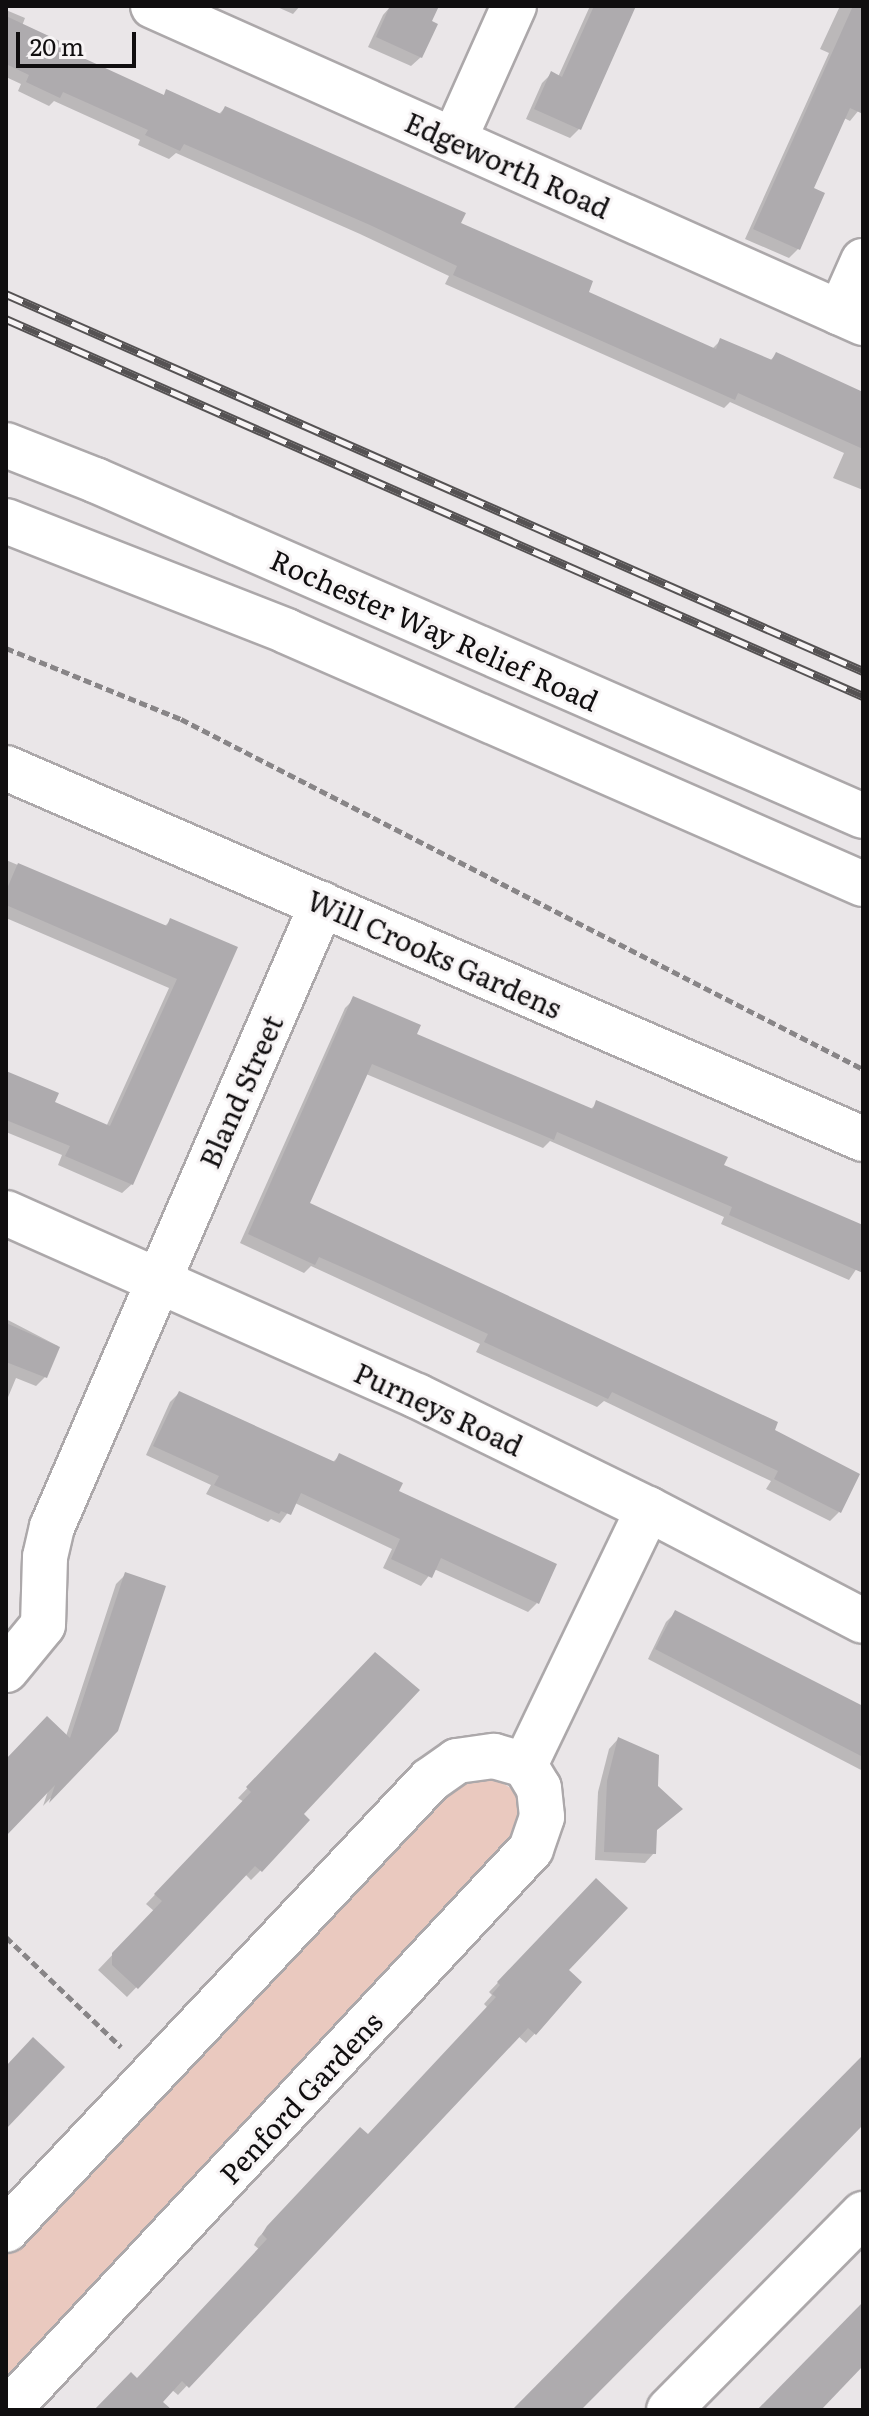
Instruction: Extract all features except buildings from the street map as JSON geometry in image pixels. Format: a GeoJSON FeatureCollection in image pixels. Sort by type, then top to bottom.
{"type":"FeatureCollection","features":[{"type":"Feature","properties":{"kind":"main road","name":"Edgeworth Road"},"geometry":{"type":"LineString","coordinates":[[153,6],[852,318]]}},
{"type":"Feature","properties":{"kind":"main road"},"geometry":{"type":"LineString","coordinates":[[454,140],[514,6]]}},
{"type":"Feature","properties":{"kind":"main road"},"geometry":{"type":"LineString","coordinates":[[852,318],[863,261]]}},
{"type":"Feature","properties":{"kind":"main road"},"geometry":{"type":"LineString","coordinates":[[6,422],[95,480]]}},
{"type":"Feature","properties":{"kind":"main road","name":"Rochester Way Relief Road"},"geometry":{"type":"LineString","coordinates":[[6,445],[95,480],[863,816]]}},
{"type":"Feature","properties":{"kind":"main road"},"geometry":{"type":"LineString","coordinates":[[14,525],[286,631],[863,884]]}},
{"type":"Feature","properties":{"kind":"main road","name":"Will Crooks Gardens"},"geometry":{"type":"LineString","coordinates":[[6,768],[863,1139]]}},
{"type":"Feature","properties":{"kind":"main road","name":"Bland Street"},"geometry":{"type":"LineString","coordinates":[[6,1670],[43,1625],[45,1557],[52,1527],[322,904]]}},
{"type":"Feature","properties":{"kind":"main road","name":"Purneys Road"},"geometry":{"type":"LineString","coordinates":[[6,1213],[158,1278],[417,1396],[648,1509],[854,1602]]}},
{"type":"Feature","properties":{"kind":"main road"},"geometry":{"type":"LineString","coordinates":[[6,2230],[430,1780],[457,1761],[494,1756],[525,1765],[648,1509]]}},
{"type":"Feature","properties":{"kind":"main road","name":"Penford Gardens"},"geometry":{"type":"LineString","coordinates":[[8,2410],[531,1849],[542,1817],[539,1788],[525,1765]]}},
{"type":"Feature","properties":{"kind":"main road"},"geometry":{"type":"LineString","coordinates":[[669,2410],[863,2214]]}},
{"type":"Feature","properties":{"kind":"path"},"geometry":{"type":"LineString","coordinates":[[6,648],[181,719],[863,1069]]}},
{"type":"Feature","properties":{"kind":"path"},"geometry":{"type":"LineString","coordinates":[[6,1937],[150,2075]]}},
{"type":"Feature","properties":{"kind":"shaded area"},"geometry":{"type":"Polygon","coordinates":[[[478,1776],[496,1779],[512,1789],[521,1803],[523,1838],[6,2392],[6,2255],[445,1787],[478,1776]]]}},
{"type":"Feature","properties":{"kind":"railway"},"geometry":{"type":"LineString","coordinates":[[6,294],[863,671]]}},
{"type":"Feature","properties":{"kind":"railway"},"geometry":{"type":"LineString","coordinates":[[6,319],[863,696]]}}]}
